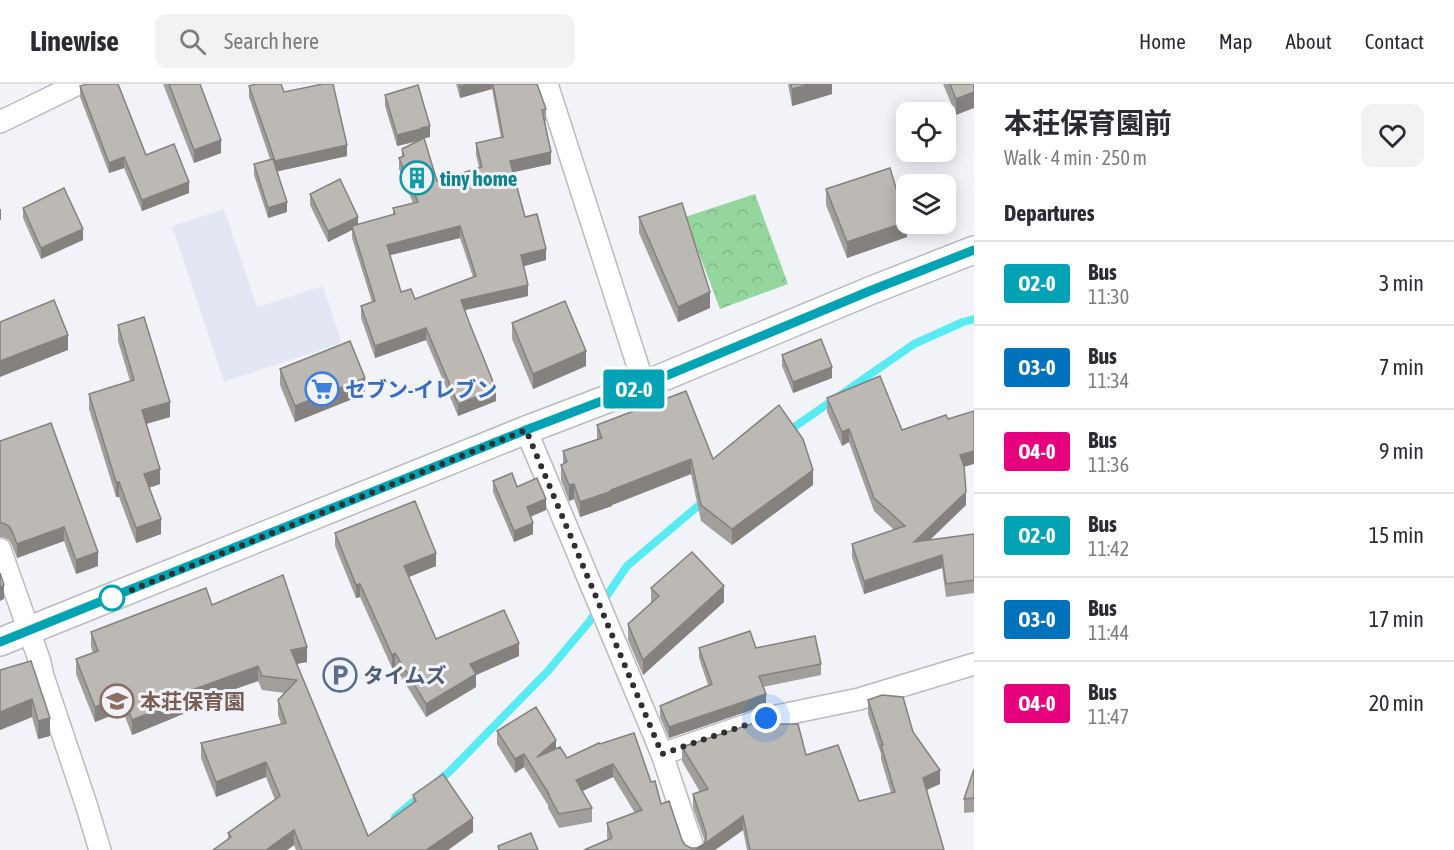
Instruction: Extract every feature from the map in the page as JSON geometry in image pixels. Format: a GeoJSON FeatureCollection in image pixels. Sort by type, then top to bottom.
{"type":"FeatureCollection","features":[{"type":"Feature","properties":{"kind":"street"},"geometry":{"type":"LineString","coordinates":[[0,122],[76,84]]}},
{"type":"Feature","properties":{"kind":"street"},"geometry":{"type":"LineString","coordinates":[[547,84],[644,385]]}},
{"type":"Feature","properties":{"kind":"street"},"geometry":{"type":"LineString","coordinates":[[0,642],[526,430],[644,385],[974,250]]}},
{"type":"Feature","properties":{"kind":"street"},"geometry":{"type":"LineString","coordinates":[[526,430],[662,754],[694,850]]}},
{"type":"Feature","properties":{"kind":"street"},"geometry":{"type":"LineString","coordinates":[[0,549],[100,850]]}},
{"type":"Feature","properties":{"kind":"street"},"geometry":{"type":"LineString","coordinates":[[662,754],[766,718],[859,699],[974,664]]}},
{"type":"Feature","properties":{"kind":"shaded area"},"geometry":{"type":"Polygon","coordinates":[[[224,209],[257,307],[323,286],[342,343],[224,382],[172,226],[224,209]]]}},
{"type":"Feature","properties":{"kind":"green space"},"geometry":{"type":"Polygon","coordinates":[[[755,194],[788,284],[720,309],[685,217],[755,194]]]}},
{"type":"Feature","properties":{"kind":"building"},"geometry":{"type":"Polygon","coordinates":[[[118,84],[146,155],[174,144],[189,182],[142,200],[124,157],[109,163],[80,86],[118,84]]]}},
{"type":"Feature","properties":{"kind":"building"},"geometry":{"type":"Polygon","coordinates":[[[169,84],[200,84],[221,140],[194,150],[169,84]]]}},
{"type":"Feature","properties":{"kind":"building"},"geometry":{"type":"Polygon","coordinates":[[[281,84],[284,92],[333,84],[347,145],[275,161],[249,86],[281,84]]]}},
{"type":"Feature","properties":{"kind":"building"},"geometry":{"type":"Polygon","coordinates":[[[493,84],[537,84],[546,109],[542,110],[551,152],[510,161],[525,217],[537,214],[546,249],[521,255],[528,285],[461,300],[496,389],[458,404],[426,328],[375,346],[361,306],[375,301],[352,226],[395,214],[393,208],[418,202],[399,158],[404,156],[402,149],[424,138],[437,181],[482,167],[476,143],[503,137],[493,84]],[[460,226],[387,245],[401,292],[411,289],[415,299],[476,276],[460,226]]]}},
{"type":"Feature","properties":{"kind":"building"},"geometry":{"type":"Polygon","coordinates":[[[791,84],[810,84],[792,89],[791,84]]]}},
{"type":"Feature","properties":{"kind":"building"},"geometry":{"type":"Polygon","coordinates":[[[950,84],[974,84],[974,92],[956,99],[950,84]]]}},
{"type":"Feature","properties":{"kind":"building"},"geometry":{"type":"Polygon","coordinates":[[[418,85],[430,126],[397,135],[385,95],[418,85]]]}},
{"type":"Feature","properties":{"kind":"building"},"geometry":{"type":"Polygon","coordinates":[[[273,159],[287,202],[268,208],[254,164],[273,159]]]}},
{"type":"Feature","properties":{"kind":"building"},"geometry":{"type":"Polygon","coordinates":[[[890,168],[896,188],[896,225],[847,242],[826,189],[890,168]]]}},
{"type":"Feature","properties":{"kind":"building"},"geometry":{"type":"Polygon","coordinates":[[[340,179],[358,217],[328,231],[310,194],[340,179]]]}},
{"type":"Feature","properties":{"kind":"building"},"geometry":{"type":"Polygon","coordinates":[[[64,188],[83,229],[41,248],[23,208],[64,188]]]}},
{"type":"Feature","properties":{"kind":"building"},"geometry":{"type":"Polygon","coordinates":[[[682,203],[710,292],[678,307],[639,217],[682,203]]]}},
{"type":"Feature","properties":{"kind":"building"},"geometry":{"type":"Polygon","coordinates":[[[54,300],[68,335],[0,361],[0,322],[54,300]]]}},
{"type":"Feature","properties":{"kind":"building"},"geometry":{"type":"Polygon","coordinates":[[[565,301],[586,351],[533,374],[512,323],[565,301]]]}},
{"type":"Feature","properties":{"kind":"building"},"geometry":{"type":"Polygon","coordinates":[[[144,317],[170,402],[142,410],[160,469],[144,474],[161,519],[136,528],[119,482],[116,482],[89,394],[134,380],[118,325],[144,317]]]}},
{"type":"Feature","properties":{"kind":"building"},"geometry":{"type":"Polygon","coordinates":[[[821,339],[832,367],[793,382],[782,355],[821,339]]]}},
{"type":"Feature","properties":{"kind":"building"},"geometry":{"type":"Polygon","coordinates":[[[350,341],[365,378],[295,406],[280,369],[350,341]]]}},
{"type":"Feature","properties":{"kind":"building"},"geometry":{"type":"Polygon","coordinates":[[[880,376],[902,430],[946,415],[948,419],[974,411],[974,451],[960,455],[964,466],[966,492],[914,542],[974,534],[974,580],[946,584],[942,555],[864,581],[852,544],[905,526],[874,498],[849,429],[842,432],[827,398],[880,376]]]}},
{"type":"Feature","properties":{"kind":"building"},"geometry":{"type":"Polygon","coordinates":[[[686,391],[713,459],[779,405],[803,439],[813,470],[732,529],[701,505],[691,459],[580,502],[574,484],[569,485],[561,465],[567,462],[563,451],[602,438],[597,425],[686,391]]]}},
{"type":"Feature","properties":{"kind":"building"},"geometry":{"type":"Polygon","coordinates":[[[51,423],[98,552],[76,560],[64,527],[17,544],[9,526],[0,523],[0,441],[51,423]]]}},
{"type":"Feature","properties":{"kind":"building"},"geometry":{"type":"Polygon","coordinates":[[[512,473],[517,487],[537,478],[546,499],[527,507],[533,523],[514,531],[493,481],[512,473]]]}},
{"type":"Feature","properties":{"kind":"building"},"geometry":{"type":"Polygon","coordinates":[[[415,501],[436,553],[404,566],[436,639],[504,610],[519,643],[470,664],[476,674],[426,704],[395,653],[392,655],[360,584],[356,585],[335,533],[415,501]]]}},
{"type":"Feature","properties":{"kind":"building"},"geometry":{"type":"Polygon","coordinates":[[[692,552],[724,586],[643,660],[628,624],[659,596],[651,588],[692,552]]]}},
{"type":"Feature","properties":{"kind":"building"},"geometry":{"type":"Polygon","coordinates":[[[0,573],[4,585],[0,587],[0,573]]]}},
{"type":"Feature","properties":{"kind":"building"},"geometry":{"type":"Polygon","coordinates":[[[283,575],[307,647],[291,650],[368,836],[416,801],[413,795],[443,774],[473,818],[426,850],[302,850],[294,830],[266,850],[213,850],[231,837],[228,833],[280,796],[266,762],[216,782],[201,743],[286,723],[278,700],[297,680],[262,676],[258,666],[181,694],[183,700],[132,720],[123,696],[95,707],[76,659],[98,651],[91,632],[206,588],[212,605],[283,575]]]}},
{"type":"Feature","properties":{"kind":"building"},"geometry":{"type":"Polygon","coordinates":[[[750,631],[756,648],[815,636],[821,664],[759,676],[766,694],[669,727],[660,706],[712,684],[699,648],[750,631]]]}},
{"type":"Feature","properties":{"kind":"building"},"geometry":{"type":"Polygon","coordinates":[[[31,661],[50,718],[38,721],[32,699],[0,712],[0,670],[31,661]]]}},
{"type":"Feature","properties":{"kind":"building"},"geometry":{"type":"Polygon","coordinates":[[[882,695],[903,697],[913,732],[940,770],[923,778],[944,850],[750,850],[743,816],[696,850],[584,850],[612,838],[607,823],[642,810],[613,764],[576,780],[592,808],[559,814],[524,754],[515,759],[497,731],[536,707],[556,740],[537,757],[560,747],[567,758],[599,743],[634,733],[651,782],[655,781],[661,804],[669,801],[682,840],[685,845],[697,848],[704,844],[706,833],[693,794],[708,789],[682,747],[775,716],[778,724],[798,724],[806,755],[838,745],[859,801],[895,792],[868,700],[882,695]]]}},
{"type":"Feature","properties":{"kind":"building"},"geometry":{"type":"Polygon","coordinates":[[[974,769],[974,798],[964,799],[974,769]]]}},
{"type":"Feature","properties":{"kind":"building"},"geometry":{"type":"Polygon","coordinates":[[[531,833],[538,850],[499,850],[498,846],[531,833]]]}},
{"type":"Feature","properties":{"kind":"waterway"},"geometry":{"type":"LineString","coordinates":[[787,432],[914,344],[974,319]]}},
{"type":"Feature","properties":{"kind":"waterway"},"geometry":{"type":"LineString","coordinates":[[436,783],[547,672],[589,622],[627,566],[704,501]]}},
{"type":"Feature","properties":{"kind":"waterway"},"geometry":{"type":"LineString","coordinates":[[395,817],[420,796]]}},
{"type":"Feature","properties":{"kind":"bus line","name":"O2-0"},"geometry":{"type":"LineString","coordinates":[[0,642],[526,430],[644,385],[974,250]]}},
{"type":"Feature","properties":{"kind":"place","name":"tiny home"},"geometry":{"type":"Point","coordinates":[417,178]}},
{"type":"Feature","properties":{"kind":"place","name":"セブン-イレブン"},"geometry":{"type":"Point","coordinates":[322,389]}},
{"type":"Feature","properties":{"kind":"place","name":"タイムズ"},"geometry":{"type":"Point","coordinates":[340,675]}},
{"type":"Feature","properties":{"kind":"place","name":"本荘保育園"},"geometry":{"type":"Point","coordinates":[117,701]}},
{"type":"Feature","properties":{"kind":"route"},"geometry":{"type":"LineString","coordinates":[[112,598],[526,430],[662,754],[766,718]]}}]}
